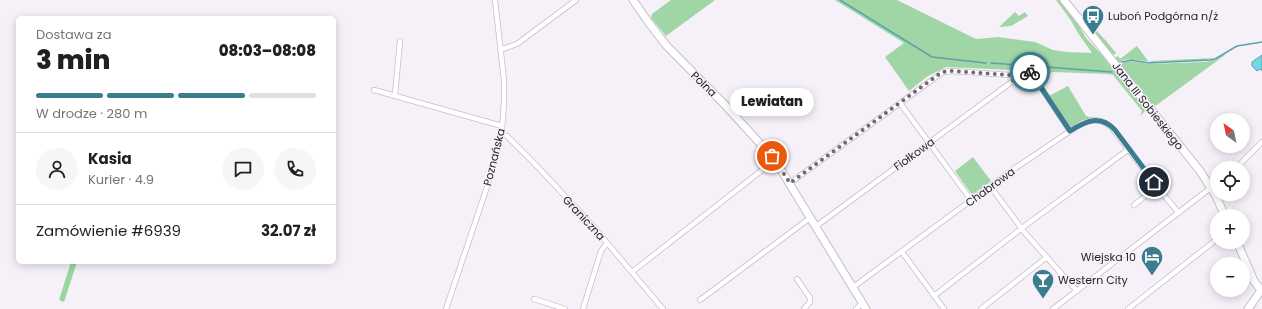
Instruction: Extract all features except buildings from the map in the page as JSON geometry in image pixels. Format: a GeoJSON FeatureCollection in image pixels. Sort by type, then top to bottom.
{"type":"FeatureCollection","features":[{"type":"Feature","properties":{"kind":"street","name":"Poznańska"},"geometry":{"type":"LineString","coordinates":[[446,309],[487,186],[502,126],[505,89],[495,0]]}},
{"type":"Feature","properties":{"kind":"street"},"geometry":{"type":"LineString","coordinates":[[500,50],[517,44],[576,0]]}},
{"type":"Feature","properties":{"kind":"street","name":"Polna"},"geometry":{"type":"LineString","coordinates":[[633,0],[669,49],[726,106],[775,160],[864,306]]}},
{"type":"Feature","properties":{"kind":"street","name":"Jana III Sobieskiego"},"geometry":{"type":"LineString","coordinates":[[1064,0],[1210,181]]}},
{"type":"Feature","properties":{"kind":"street"},"geometry":{"type":"LineString","coordinates":[[395,96],[400,41]]}},
{"type":"Feature","properties":{"kind":"street"},"geometry":{"type":"LineString","coordinates":[[790,183],[946,71],[1010,75],[1013,81]]}},
{"type":"Feature","properties":{"kind":"street","name":"Fiołkowa"},"geometry":{"type":"LineString","coordinates":[[815,227],[1013,81],[1026,73],[1035,72],[1038,76],[1042,89],[1070,131]]}},
{"type":"Feature","properties":{"kind":"street"},"geometry":{"type":"LineString","coordinates":[[374,90],[502,126]]}},
{"type":"Feature","properties":{"kind":"street"},"geometry":{"type":"LineString","coordinates":[[900,103],[971,200]]}},
{"type":"Feature","properties":{"kind":"street","name":"Chabrowa"},"geometry":{"type":"LineString","coordinates":[[852,288],[990,186],[1070,131],[1089,121],[1102,121],[1111,127],[1179,213]]}},
{"type":"Feature","properties":{"kind":"street","name":"Graniczna"},"geometry":{"type":"LineString","coordinates":[[501,132],[533,162],[592,225],[663,309]]}},
{"type":"Feature","properties":{"kind":"street"},"geometry":{"type":"LineString","coordinates":[[1243,161],[1262,142]]}},
{"type":"Feature","properties":{"kind":"street"},"geometry":{"type":"LineString","coordinates":[[934,296],[1022,228],[1129,149]]}},
{"type":"Feature","properties":{"kind":"street"},"geometry":{"type":"LineString","coordinates":[[632,272],[775,160]]}},
{"type":"Feature","properties":{"kind":"street"},"geometry":{"type":"LineString","coordinates":[[990,186],[1022,228],[1077,290]]}},
{"type":"Feature","properties":{"kind":"street"},"geometry":{"type":"LineString","coordinates":[[1134,205],[1157,186]]}},
{"type":"Feature","properties":{"kind":"street"},"geometry":{"type":"LineString","coordinates":[[1053,309],[1210,189]]}},
{"type":"Feature","properties":{"kind":"street"},"geometry":{"type":"LineString","coordinates":[[700,300],[810,218]]}},
{"type":"Feature","properties":{"kind":"street"},"geometry":{"type":"LineString","coordinates":[[583,309],[601,251],[607,243]]}},
{"type":"Feature","properties":{"kind":"street"},"geometry":{"type":"LineString","coordinates":[[1128,309],[1210,245]]}},
{"type":"Feature","properties":{"kind":"street"},"geometry":{"type":"LineString","coordinates":[[1240,249],[1254,281],[1262,289],[1248,309]]}},
{"type":"Feature","properties":{"kind":"street"},"geometry":{"type":"LineString","coordinates":[[902,252],[944,309]]}},
{"type":"Feature","properties":{"kind":"street"},"geometry":{"type":"LineString","coordinates":[[981,309],[1047,257]]}},
{"type":"Feature","properties":{"kind":"street"},"geometry":{"type":"LineString","coordinates":[[797,279],[810,298],[810,302],[804,309]]}},
{"type":"Feature","properties":{"kind":"street"},"geometry":{"type":"LineString","coordinates":[[534,298],[565,309]]}},
{"type":"Feature","properties":{"kind":"street"},"geometry":{"type":"LineString","coordinates":[[856,309],[864,306]]}},
{"type":"Feature","properties":{"kind":"green space"},"geometry":{"type":"Polygon","coordinates":[[[671,0],[715,0],[666,36],[651,18],[652,14],[671,0]]]}},
{"type":"Feature","properties":{"kind":"green space"},"geometry":{"type":"Polygon","coordinates":[[[835,0],[897,0],[976,39],[998,37],[1035,42],[1053,50],[1092,53],[1056,0],[1059,0],[1078,24],[1086,38],[1101,54],[1146,110],[1140,116],[1142,111],[1113,75],[1108,74],[1052,72],[1048,75],[1045,84],[1042,75],[1037,71],[946,67],[928,76],[909,91],[885,57],[904,43],[835,0]]]}},
{"type":"Feature","properties":{"kind":"green space"},"geometry":{"type":"Polygon","coordinates":[[[1015,12],[1019,16],[1025,12],[1028,16],[1011,26],[999,27],[1015,12]]]}},
{"type":"Feature","properties":{"kind":"green space"},"geometry":{"type":"Polygon","coordinates":[[[1088,21],[1116,53],[1113,55],[1087,23],[1088,21]]]}},
{"type":"Feature","properties":{"kind":"green space"},"geometry":{"type":"Polygon","coordinates":[[[1137,46],[1148,61],[1216,58],[1205,60],[1153,62],[1130,59],[1123,60],[1120,64],[1115,58],[1118,56],[1120,59],[1137,46]]]}},
{"type":"Feature","properties":{"kind":"green space"},"geometry":{"type":"Polygon","coordinates":[[[1225,54],[1154,107],[1121,65],[1124,62],[1131,61],[1149,64],[1205,62],[1215,60],[1225,54]]]}},
{"type":"Feature","properties":{"kind":"green space"},"geometry":{"type":"Polygon","coordinates":[[[1068,86],[1086,116],[1094,118],[1090,118],[1075,125],[1069,126],[1049,96],[1068,86]]]}},
{"type":"Feature","properties":{"kind":"green space"},"geometry":{"type":"Polygon","coordinates":[[[973,157],[991,181],[972,195],[955,171],[973,157]]]}},
{"type":"Feature","properties":{"kind":"green space"},"geometry":{"type":"Polygon","coordinates":[[[70,264],[76,264],[64,302],[59,300],[70,264]]]}},
{"type":"Feature","properties":{"kind":"water"},"geometry":{"type":"Polygon","coordinates":[[[1262,55],[1262,71],[1260,69],[1257,71],[1252,66],[1252,62],[1262,55]]]}},
{"type":"Feature","properties":{"kind":"waterway"},"geometry":{"type":"LineString","coordinates":[[840,0],[932,57],[986,63]]}},
{"type":"Feature","properties":{"kind":"waterway"},"geometry":{"type":"LineString","coordinates":[[1122,62],[1131,60],[1149,63],[1210,60],[1215,59],[1237,46],[1262,42]]}},
{"type":"Feature","properties":{"kind":"waterway"},"geometry":{"type":"LineString","coordinates":[[991,63],[1112,72]]}},
{"type":"Feature","properties":{"kind":"way so far"},"geometry":{"type":"LineString","coordinates":[[772,156],[790,183],[942,72],[961,71],[1010,75],[1013,81],[1021,75],[1030,72]]}},
{"type":"Feature","properties":{"kind":"place","name":"Luboń Podgórna n/ż"},"geometry":{"type":"Point","coordinates":[1093,36]}},
{"type":"Feature","properties":{"kind":"place","name":"Lewiatan"},"geometry":{"type":"Point","coordinates":[772,156]}},
{"type":"Feature","properties":{"kind":"place","name":"Wiejska 10"},"geometry":{"type":"Point","coordinates":[1152,276]}},
{"type":"Feature","properties":{"kind":"place","name":"Western City"},"geometry":{"type":"Point","coordinates":[1043,300]}},
{"type":"Feature","properties":{"kind":"route"},"geometry":{"type":"LineString","coordinates":[[1030,72],[1035,72],[1038,76],[1042,89],[1070,131],[1084,122],[1094,120],[1102,121],[1108,124],[1115,130],[1154,182]]}}]}
